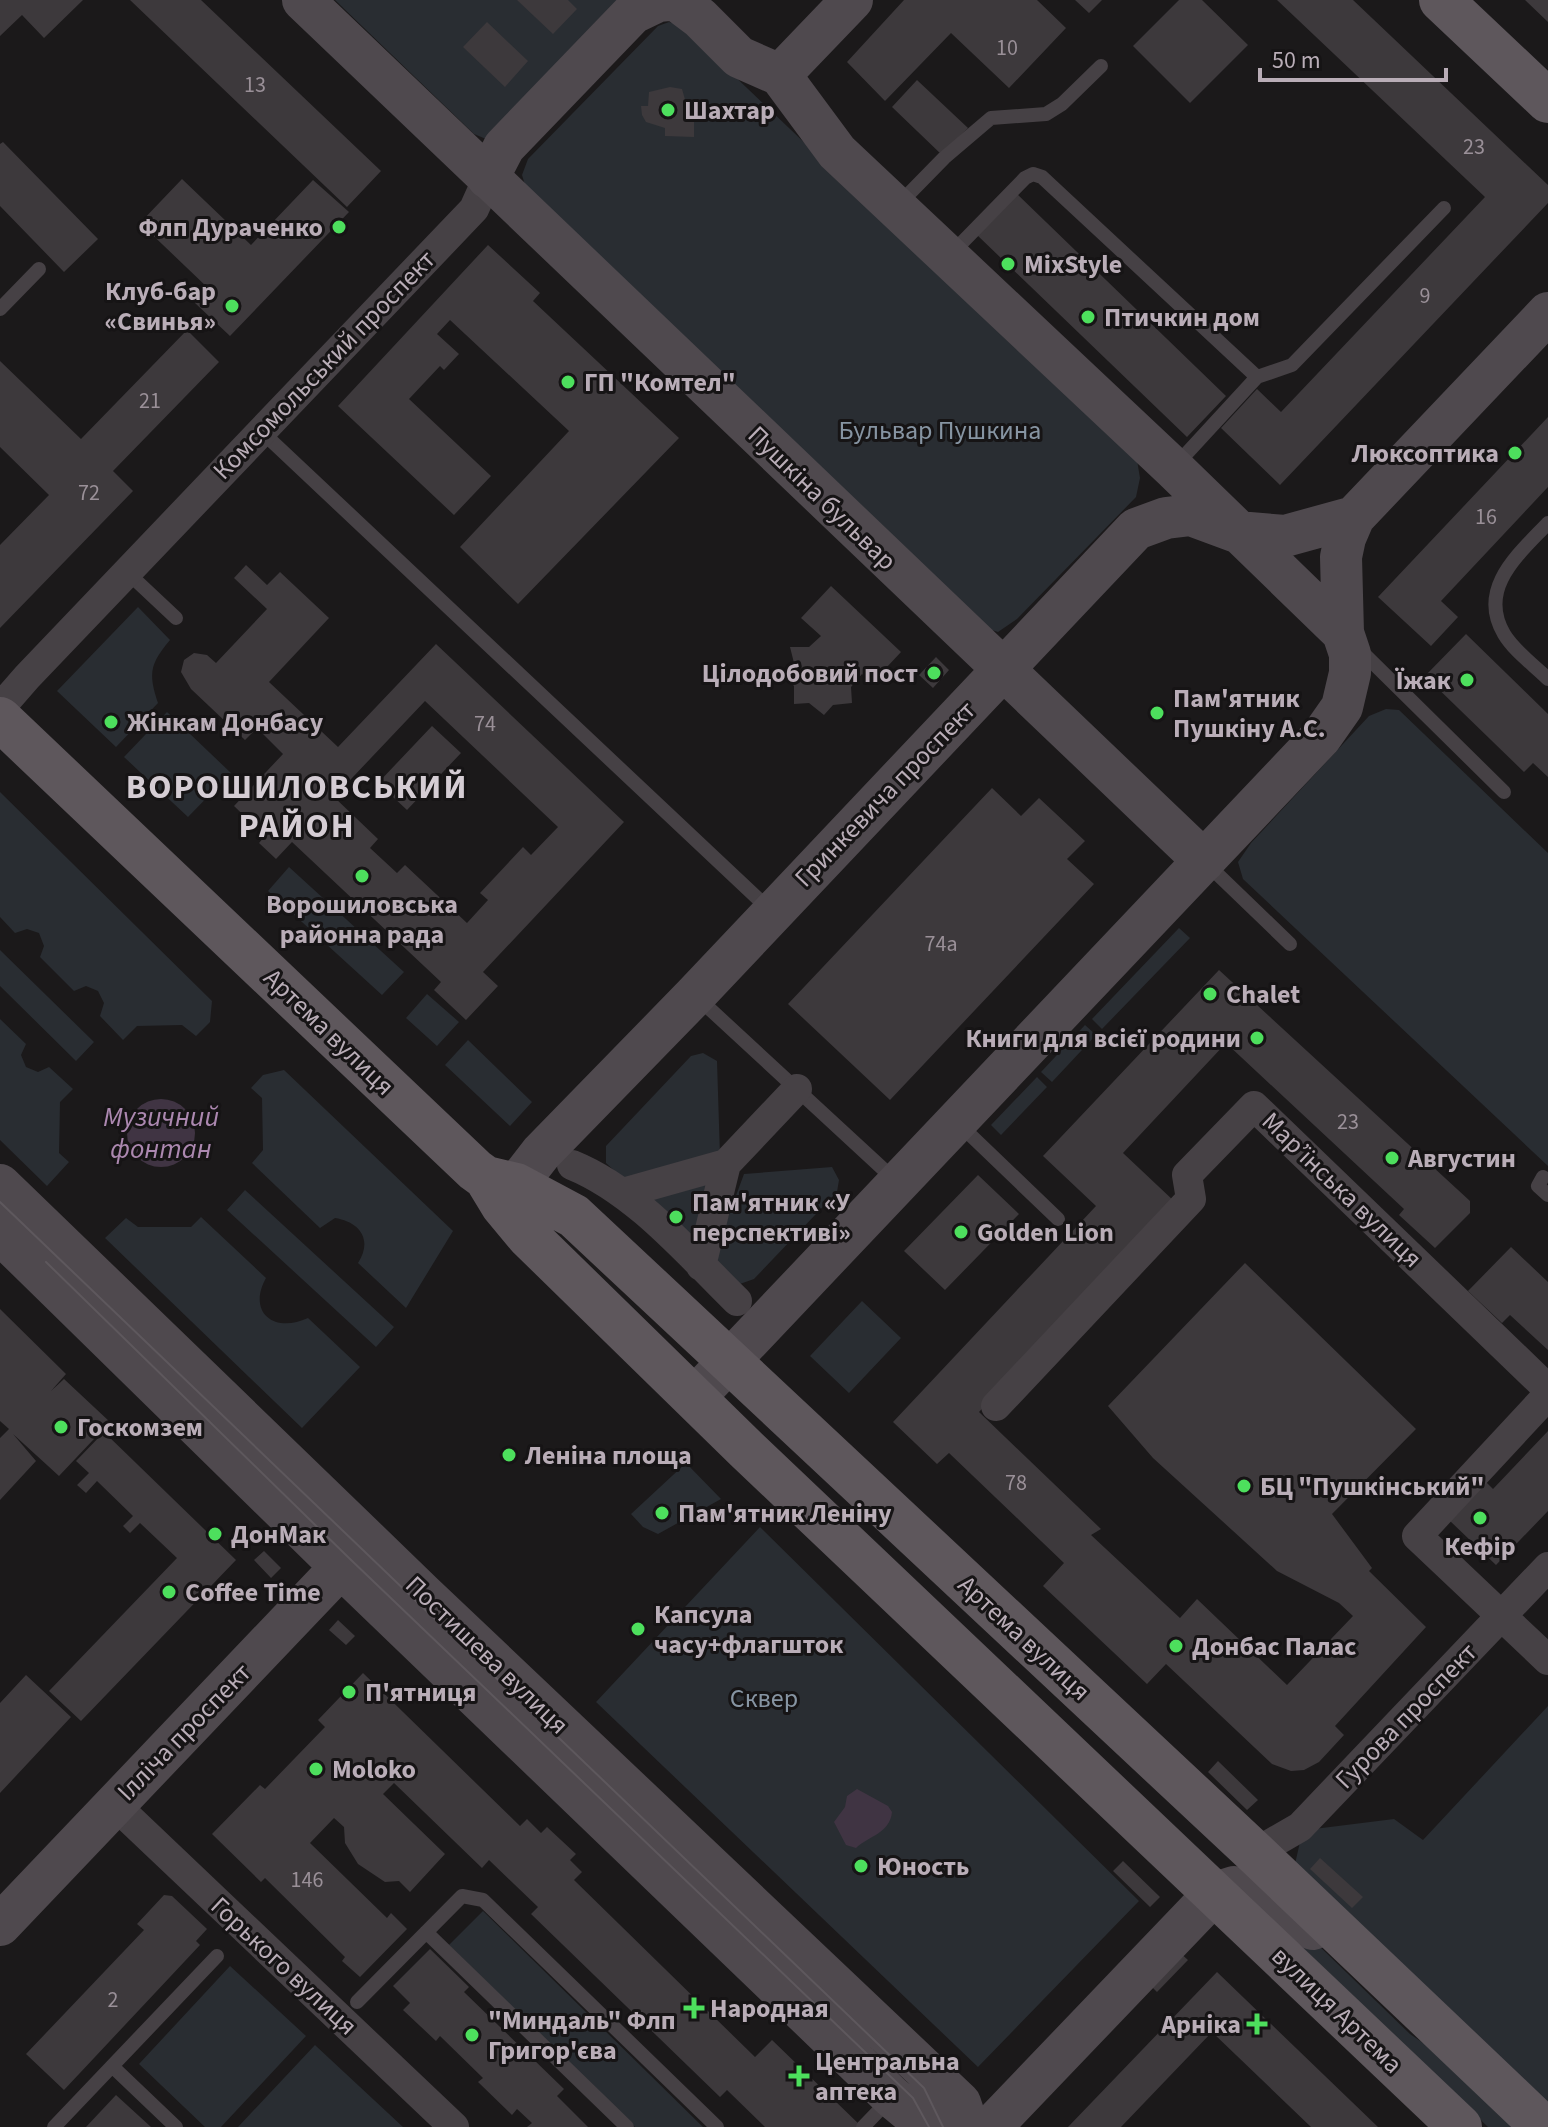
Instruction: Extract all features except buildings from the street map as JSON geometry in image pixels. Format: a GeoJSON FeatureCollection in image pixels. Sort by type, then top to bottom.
{"type":"FeatureCollection","features":[{"type":"Feature","properties":{"kind":"main road"},"geometry":{"type":"LineString","coordinates":[[1441,0],[1548,101]]}},
{"type":"Feature","properties":{"kind":"main road","name":"Артема вулиця"},"geometry":{"type":"LineString","coordinates":[[0,719],[475,1170],[574,1216],[1543,2127]]}},
{"type":"Feature","properties":{"kind":"main road","name":"Артема вулиця"},"geometry":{"type":"LineString","coordinates":[[501,1182],[503,1206],[528,1236],[1006,1697],[1215,1893]]}},
{"type":"Feature","properties":{"kind":"main road"},"geometry":{"type":"LineString","coordinates":[[1006,1697],[991,1674],[991,1660],[1005,1646],[1019,1645],[1046,1659]]}},
{"type":"Feature","properties":{"kind":"main road","name":"вулиця Артема"},"geometry":{"type":"LineString","coordinates":[[1215,1893],[1460,2127]]}},
{"type":"Feature","properties":{"kind":"street","name":"Пушкіна бульвар"},"geometry":{"type":"LineString","coordinates":[[303,0],[1204,861]]}},
{"type":"Feature","properties":{"kind":"street"},"geometry":{"type":"LineString","coordinates":[[676,0],[700,18],[739,57],[780,75],[837,152],[1173,468],[1343,633]]}},
{"type":"Feature","properties":{"kind":"street"},"geometry":{"type":"LineString","coordinates":[[780,75],[852,0]]}},
{"type":"Feature","properties":{"kind":"street","name":"Комсомольський проспект"},"geometry":{"type":"LineString","coordinates":[[0,708],[474,209],[504,147],[651,7]]}},
{"type":"Feature","properties":{"kind":"street","name":"Гринкевича проспект"},"geometry":{"type":"LineString","coordinates":[[695,1397],[1321,737],[1342,707],[1350,673],[1350,654],[1343,633],[1341,557],[1354,517],[1548,313]]}},
{"type":"Feature","properties":{"kind":"street","name":"Гринкевича проспект"},"geometry":{"type":"LineString","coordinates":[[501,1182],[541,1153],[695,995],[1136,529],[1166,518],[1191,515],[1237,532],[1285,536],[1354,517]]}},
{"type":"Feature","properties":{"kind":"street"},"geometry":{"type":"LineString","coordinates":[[701,1266],[726,1164],[797,1089]]}},
{"type":"Feature","properties":{"kind":"street","name":"Мар’їнська вулиця"},"geometry":{"type":"LineString","coordinates":[[996,1406],[1191,1199],[1187,1175],[1254,1106],[1548,1389]]}},
{"type":"Feature","properties":{"kind":"street"},"geometry":{"type":"LineString","coordinates":[[623,1193],[726,1164]]}},
{"type":"Feature","properties":{"kind":"street"},"geometry":{"type":"LineString","coordinates":[[572,1165],[590,1172],[623,1193],[737,1301]]}},
{"type":"Feature","properties":{"kind":"street","name":"Постишева вулиця"},"geometry":{"type":"LineString","coordinates":[[0,1185],[354,1553],[892,2097],[928,2127]]}},
{"type":"Feature","properties":{"kind":"street","name":"Постишева вулиця"},"geometry":{"type":"LineString","coordinates":[[0,1233],[960,2103],[968,2127]]}},
{"type":"Feature","properties":{"kind":"street"},"geometry":{"type":"LineString","coordinates":[[1548,1395],[1417,1536],[1548,1660]]}},
{"type":"Feature","properties":{"kind":"street","name":"Ілліча проспект"},"geometry":{"type":"LineString","coordinates":[[0,1925],[354,1553]]}},
{"type":"Feature","properties":{"kind":"street","name":"Гурова проспект"},"geometry":{"type":"LineString","coordinates":[[1255,1853],[1300,1827],[1548,1567]]}},
{"type":"Feature","properties":{"kind":"street","name":"Горького вулиця"},"geometry":{"type":"LineString","coordinates":[[115,1805],[454,2127]]}},
{"type":"Feature","properties":{"kind":"street"},"geometry":{"type":"LineString","coordinates":[[1003,2115],[1215,1893],[1234,1887],[1269,1896],[1304,1923],[1326,1936],[1347,1943]]}},
{"type":"Feature","properties":{"kind":"lane"},"geometry":{"type":"LineString","coordinates":[[895,207],[944,158],[991,118],[1046,114],[1062,104],[1101,66]]}},
{"type":"Feature","properties":{"kind":"lane"},"geometry":{"type":"LineString","coordinates":[[948,257],[1033,174],[1042,177],[1257,377]]}},
{"type":"Feature","properties":{"kind":"lane"},"geometry":{"type":"LineString","coordinates":[[1173,468],[1257,377],[1292,365],[1444,208]]}},
{"type":"Feature","properties":{"kind":"lane"},"geometry":{"type":"LineString","coordinates":[[0,309],[39,269]]}},
{"type":"Feature","properties":{"kind":"lane"},"geometry":{"type":"LineString","coordinates":[[261,431],[772,912]]}},
{"type":"Feature","properties":{"kind":"lane"},"geometry":{"type":"LineString","coordinates":[[1548,523],[1508,567],[1497,589],[1494,610],[1505,636],[1548,679]]}},
{"type":"Feature","properties":{"kind":"lane"},"geometry":{"type":"LineString","coordinates":[[127,572],[176,618]]}},
{"type":"Feature","properties":{"kind":"lane"},"geometry":{"type":"LineString","coordinates":[[1343,633],[1504,792]]}},
{"type":"Feature","properties":{"kind":"lane"},"geometry":{"type":"LineString","coordinates":[[1204,861],[1290,944]]}},
{"type":"Feature","properties":{"kind":"lane"},"geometry":{"type":"LineString","coordinates":[[695,995],[899,1183]]}},
{"type":"Feature","properties":{"kind":"lane"},"geometry":{"type":"LineString","coordinates":[[957,1122],[1058,1219]]}},
{"type":"Feature","properties":{"kind":"lane"},"geometry":{"type":"LineString","coordinates":[[1543,1177],[1538,1186],[1548,1195]]}},
{"type":"Feature","properties":{"kind":"lane"},"geometry":{"type":"LineString","coordinates":[[357,2002],[462,1896],[483,1900],[717,2127]]}},
{"type":"Feature","properties":{"kind":"lane"},"geometry":{"type":"LineString","coordinates":[[426,1932],[627,2127]]}},
{"type":"Feature","properties":{"kind":"lane"},"geometry":{"type":"LineString","coordinates":[[54,2127],[217,1956]]}},
{"type":"Feature","properties":{"kind":"lane"},"geometry":{"type":"LineString","coordinates":[[112,2066],[176,2127]]}},
{"type":"Feature","properties":{"kind":"lane"},"geometry":{"type":"LineString","coordinates":[[863,2127],[892,2097]]}},
{"type":"Feature","properties":{"kind":"green space"},"geometry":{"type":"Polygon","coordinates":[[[335,0],[626,0],[486,139],[474,134],[335,0]]]}},
{"type":"Feature","properties":{"kind":"green space","name":"Бульвар Пушкина"},"geometry":{"type":"Polygon","coordinates":[[[669,22],[682,26],[1137,460],[1140,478],[1136,497],[1017,619],[998,632],[977,625],[528,195],[522,175],[528,159],[658,26],[669,22]]]}},
{"type":"Feature","properties":{"kind":"green space"},"geometry":{"type":"Polygon","coordinates":[[[138,607],[170,640],[153,669],[158,703],[116,747],[57,691],[138,607]]]}},
{"type":"Feature","properties":{"kind":"green space"},"geometry":{"type":"Polygon","coordinates":[[[1386,709],[1399,710],[1548,853],[1548,1166],[1243,879],[1238,862],[1251,843],[1369,716],[1386,709]]]}},
{"type":"Feature","properties":{"kind":"green space"},"geometry":{"type":"Polygon","coordinates":[[[167,712],[231,773],[188,817],[124,757],[167,712]]]}},
{"type":"Feature","properties":{"kind":"green space"},"geometry":{"type":"Polygon","coordinates":[[[0,792],[212,1001],[210,1022],[196,1036],[182,1025],[137,1026],[123,1040],[100,1016],[104,1003],[98,991],[86,986],[74,991],[40,957],[44,946],[39,933],[27,929],[15,933],[0,917],[0,792]]]}},
{"type":"Feature","properties":{"kind":"green space"},"geometry":{"type":"Polygon","coordinates":[[[289,867],[404,972],[382,995],[268,891],[289,867]]]}},
{"type":"Feature","properties":{"kind":"green space"},"geometry":{"type":"Polygon","coordinates":[[[1179,928],[1190,938],[1102,1029],[1092,1019],[1179,928]]]}},
{"type":"Feature","properties":{"kind":"green space"},"geometry":{"type":"Polygon","coordinates":[[[0,950],[94,1042],[76,1061],[0,986],[0,950]]]}},
{"type":"Feature","properties":{"kind":"green space"},"geometry":{"type":"Polygon","coordinates":[[[427,994],[459,1022],[437,1046],[406,1018],[427,994]]]}},
{"type":"Feature","properties":{"kind":"green space"},"geometry":{"type":"Polygon","coordinates":[[[0,1019],[26,1044],[21,1055],[26,1067],[38,1072],[49,1067],[73,1089],[60,1102],[59,1153],[69,1162],[47,1186],[0,1140],[0,1019]]]}},
{"type":"Feature","properties":{"kind":"green space"},"geometry":{"type":"Polygon","coordinates":[[[1085,1025],[1096,1035],[1052,1082],[1041,1072],[1085,1025]]]}},
{"type":"Feature","properties":{"kind":"green space"},"geometry":{"type":"Polygon","coordinates":[[[468,1040],[532,1102],[510,1126],[445,1065],[468,1040]]]}},
{"type":"Feature","properties":{"kind":"green space"},"geometry":{"type":"Polygon","coordinates":[[[703,1053],[717,1061],[720,1156],[632,1187],[606,1163],[606,1146],[691,1056],[703,1053]]]}},
{"type":"Feature","properties":{"kind":"green space"},"geometry":{"type":"Polygon","coordinates":[[[284,1070],[453,1231],[406,1308],[358,1263],[364,1240],[357,1228],[335,1218],[320,1228],[252,1163],[263,1150],[262,1098],[251,1088],[263,1075],[284,1070]]]}},
{"type":"Feature","properties":{"kind":"green space"},"geometry":{"type":"Polygon","coordinates":[[[1037,1077],[1047,1087],[1001,1135],[991,1125],[1037,1077]]]}},
{"type":"Feature","properties":{"kind":"green space"},"geometry":{"type":"Polygon","coordinates":[[[832,1167],[839,1180],[837,1192],[754,1279],[737,1285],[711,1263],[744,1174],[832,1167]]]}},
{"type":"Feature","properties":{"kind":"green space"},"geometry":{"type":"Polygon","coordinates":[[[703,1174],[717,1189],[694,1248],[642,1198],[703,1174]]]}},
{"type":"Feature","properties":{"kind":"green space"},"geometry":{"type":"Polygon","coordinates":[[[245,1190],[394,1327],[376,1347],[227,1210],[245,1190]]]}},
{"type":"Feature","properties":{"kind":"green space"},"geometry":{"type":"Polygon","coordinates":[[[201,1217],[266,1278],[260,1301],[267,1317],[284,1323],[308,1318],[360,1367],[302,1428],[105,1238],[126,1218],[138,1227],[191,1227],[201,1217]]]}},
{"type":"Feature","properties":{"kind":"green space"},"geometry":{"type":"Polygon","coordinates":[[[862,1301],[901,1338],[849,1393],[810,1356],[862,1301]]]}},
{"type":"Feature","properties":{"kind":"green space"},"geometry":{"type":"Polygon","coordinates":[[[686,1463],[721,1499],[658,1534],[643,1527],[631,1514],[686,1463]]]}},
{"type":"Feature","properties":{"kind":"green space","name":"Сквер"},"geometry":{"type":"Polygon","coordinates":[[[760,1527],[1139,1901],[978,2067],[596,1702],[760,1527]]]}},
{"type":"Feature","properties":{"kind":"green space"},"geometry":{"type":"Polygon","coordinates":[[[1548,1706],[1548,2103],[1295,1864],[1300,1842],[1314,1829],[1394,1819],[1423,1840],[1548,1706]]]}},
{"type":"Feature","properties":{"kind":"green space"},"geometry":{"type":"Polygon","coordinates":[[[1282,1910],[1410,2034],[1476,2079],[1526,2127],[1488,2127],[1273,1919],[1282,1910]]]}},
{"type":"Feature","properties":{"kind":"green space"},"geometry":{"type":"Polygon","coordinates":[[[483,1911],[703,2127],[635,2127],[449,1945],[483,1911]]]}},
{"type":"Feature","properties":{"kind":"green space"},"geometry":{"type":"Polygon","coordinates":[[[230,1966],[306,2036],[221,2127],[205,2127],[139,2064],[230,1966]]]}},
{"type":"Feature","properties":{"kind":"green space"},"geometry":{"type":"Polygon","coordinates":[[[316,2046],[403,2127],[238,2127],[316,2046]]]}},
{"type":"Feature","properties":{"kind":"water","name":"Музичний фонтан"},"geometry":{"type":"Polygon","coordinates":[[[154,1099],[168,1099],[180,1104],[190,1114],[195,1133],[190,1152],[180,1162],[168,1167],[154,1167],[142,1162],[132,1152],[127,1140],[127,1126],[132,1114],[142,1104],[154,1099]]]}},
{"type":"Feature","properties":{"kind":"water"},"geometry":{"type":"Polygon","coordinates":[[[857,1789],[888,1806],[892,1812],[883,1829],[856,1848],[846,1845],[834,1822],[845,1807],[847,1796],[857,1789]]]}},
{"type":"Feature","properties":{"kind":"tram line"},"geometry":{"type":"LineString","coordinates":[[0,1202],[924,2088],[943,2127]]}},
{"type":"Feature","properties":{"kind":"tram line"},"geometry":{"type":"LineString","coordinates":[[46,1262],[349,1558],[913,2098],[929,2127]]}},
{"type":"Feature","properties":{"kind":"place","name":"Шахтар"},"geometry":{"type":"Point","coordinates":[668,110]}},
{"type":"Feature","properties":{"kind":"place","name":"Флп Дураченко"},"geometry":{"type":"Point","coordinates":[339,227]}},
{"type":"Feature","properties":{"kind":"place","name":"MixStyle"},"geometry":{"type":"Point","coordinates":[1008,264]}},
{"type":"Feature","properties":{"kind":"place","name":"Клуб-бар «Свинья»"},"geometry":{"type":"Point","coordinates":[232,306]}},
{"type":"Feature","properties":{"kind":"place","name":"Птичкин дом"},"geometry":{"type":"Point","coordinates":[1088,317]}},
{"type":"Feature","properties":{"kind":"place","name":"ГП \"Комтел\""},"geometry":{"type":"Point","coordinates":[568,382]}},
{"type":"Feature","properties":{"kind":"place","name":"Люксоптика"},"geometry":{"type":"Point","coordinates":[1515,453]}},
{"type":"Feature","properties":{"kind":"place","name":"Цілодобовий пост"},"geometry":{"type":"Point","coordinates":[934,673]}},
{"type":"Feature","properties":{"kind":"place","name":"Їжак"},"geometry":{"type":"Point","coordinates":[1467,680]}},
{"type":"Feature","properties":{"kind":"place","name":"Пам'ятник Пушкіну А.С."},"geometry":{"type":"Point","coordinates":[1157,713]}},
{"type":"Feature","properties":{"kind":"place","name":"Жінкам Донбасу"},"geometry":{"type":"Point","coordinates":[111,722]}},
{"type":"Feature","properties":{"kind":"place","name":"Ворошиловська районна рада"},"geometry":{"type":"Point","coordinates":[362,876]}},
{"type":"Feature","properties":{"kind":"place","name":"Chalet"},"geometry":{"type":"Point","coordinates":[1210,994]}},
{"type":"Feature","properties":{"kind":"place","name":"Книги для всієї родини"},"geometry":{"type":"Point","coordinates":[1257,1038]}},
{"type":"Feature","properties":{"kind":"place","name":"Августин"},"geometry":{"type":"Point","coordinates":[1392,1158]}},
{"type":"Feature","properties":{"kind":"place","name":"Пам'ятник «У перспективі»"},"geometry":{"type":"Point","coordinates":[676,1217]}},
{"type":"Feature","properties":{"kind":"place","name":"Golden Lion"},"geometry":{"type":"Point","coordinates":[961,1232]}},
{"type":"Feature","properties":{"kind":"place","name":"Госкомзем"},"geometry":{"type":"Point","coordinates":[61,1427]}},
{"type":"Feature","properties":{"kind":"place","name":"Леніна площа"},"geometry":{"type":"Point","coordinates":[509,1455]}},
{"type":"Feature","properties":{"kind":"place","name":"БЦ \"Пушкінський\""},"geometry":{"type":"Point","coordinates":[1244,1486]}},
{"type":"Feature","properties":{"kind":"place","name":"Пам'ятник Леніну"},"geometry":{"type":"Point","coordinates":[662,1513]}},
{"type":"Feature","properties":{"kind":"place","name":"Кефiр"},"geometry":{"type":"Point","coordinates":[1480,1518]}},
{"type":"Feature","properties":{"kind":"place","name":"ДонМак"},"geometry":{"type":"Point","coordinates":[215,1534]}},
{"type":"Feature","properties":{"kind":"place","name":"Coffee Time"},"geometry":{"type":"Point","coordinates":[169,1592]}},
{"type":"Feature","properties":{"kind":"place","name":"Капсула часу+флагшток"},"geometry":{"type":"Point","coordinates":[638,1629]}},
{"type":"Feature","properties":{"kind":"place","name":"Донбас Палас"},"geometry":{"type":"Point","coordinates":[1176,1646]}},
{"type":"Feature","properties":{"kind":"place","name":"П'ятниця"},"geometry":{"type":"Point","coordinates":[349,1692]}},
{"type":"Feature","properties":{"kind":"place","name":"Moloko"},"geometry":{"type":"Point","coordinates":[316,1769]}},
{"type":"Feature","properties":{"kind":"place","name":"Юность"},"geometry":{"type":"Point","coordinates":[861,1866]}},
{"type":"Feature","properties":{"kind":"place","name":"Народная"},"geometry":{"type":"Point","coordinates":[694,2008]}},
{"type":"Feature","properties":{"kind":"place","name":"Арніка"},"geometry":{"type":"Point","coordinates":[1257,2024]}},
{"type":"Feature","properties":{"kind":"place","name":"\"Миндаль\" Флп Григор'єва"},"geometry":{"type":"Point","coordinates":[472,2035]}},
{"type":"Feature","properties":{"kind":"place","name":"Центральна аптека"},"geometry":{"type":"Point","coordinates":[799,2076]}},
{"type":"Feature","properties":{"kind":"district","name":"ВОРОШИЛОВСЬКИЙ РАЙОН"},"geometry":{"type":"Point","coordinates":[297,806]}}]}
